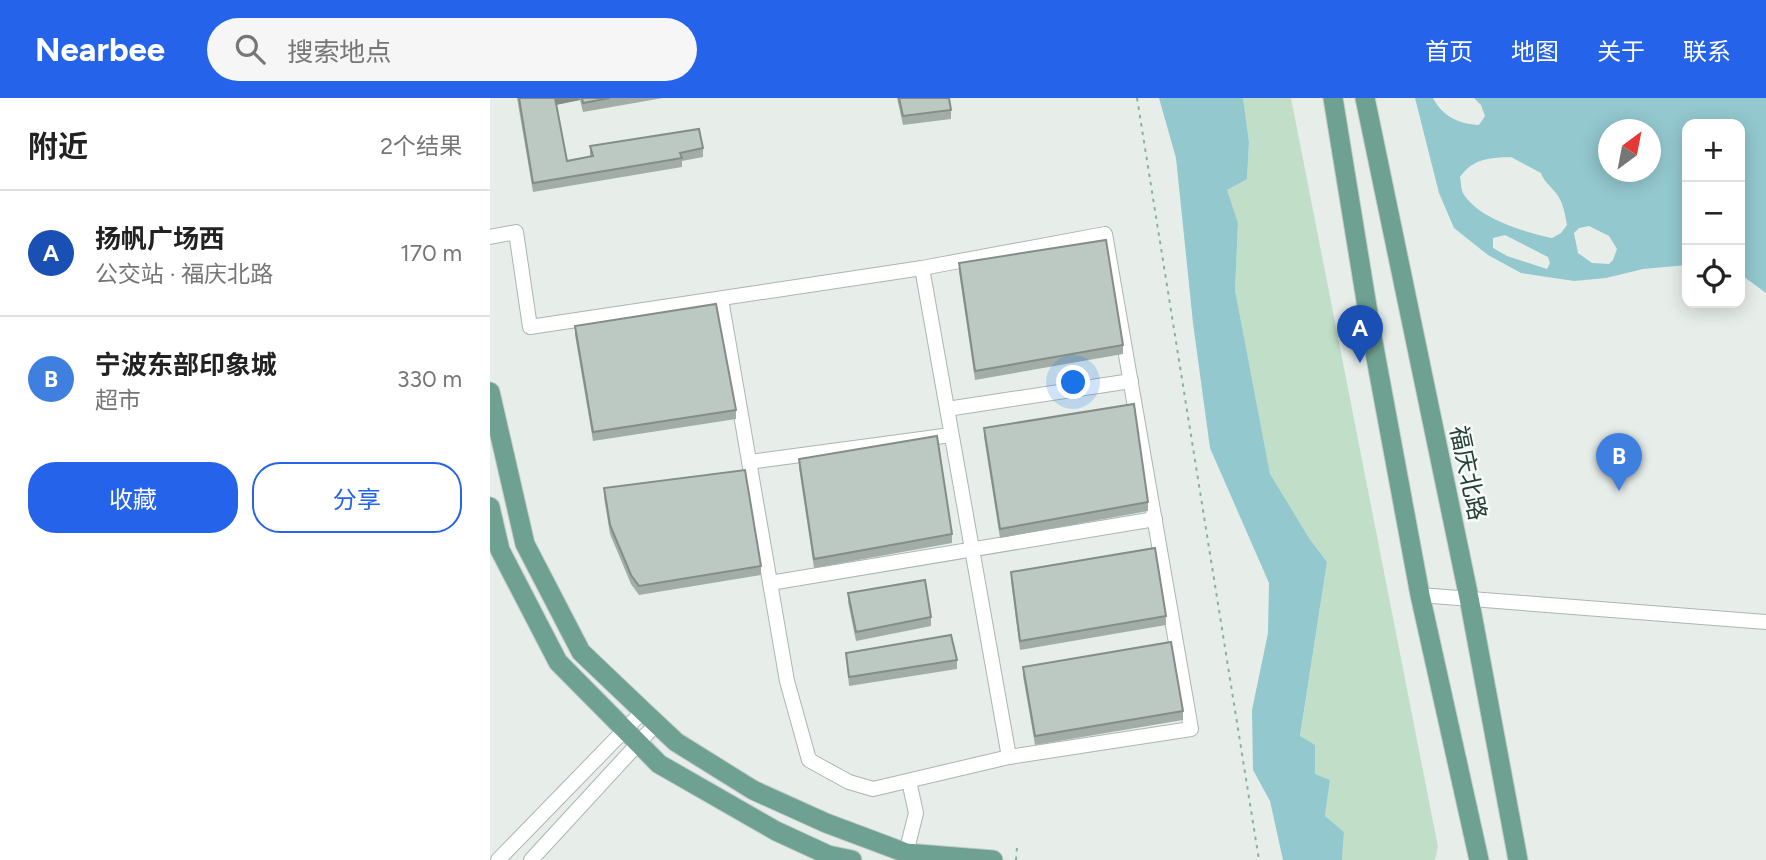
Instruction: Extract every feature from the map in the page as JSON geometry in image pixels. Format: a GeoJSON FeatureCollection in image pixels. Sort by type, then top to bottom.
{"type":"FeatureCollection","features":[{"type":"Feature","properties":{"kind":"main road"},"geometry":{"type":"LineString","coordinates":[[1333,98],[1371,331],[1419,595],[1479,860]]}},
{"type":"Feature","properties":{"kind":"main road","name":"福庆北路"},"geometry":{"type":"LineString","coordinates":[[1365,98],[1469,598],[1518,860]]}},
{"type":"Feature","properties":{"kind":"main road"},"geometry":{"type":"LineString","coordinates":[[490,392],[492,412],[526,544],[581,652],[676,742],[753,790],[826,823],[906,853],[993,860]]}},
{"type":"Feature","properties":{"kind":"main road"},"geometry":{"type":"LineString","coordinates":[[490,508],[500,550],[558,662],[659,764],[776,831],[828,856],[852,860]]}},
{"type":"Feature","properties":{"kind":"street"},"geometry":{"type":"LineString","coordinates":[[490,237],[516,232],[530,327],[922,268],[1105,234],[1191,729],[1009,757],[873,789],[849,782],[809,760],[787,681],[721,299]]}},
{"type":"Feature","properties":{"kind":"street"},"geometry":{"type":"LineString","coordinates":[[922,268],[1009,757]]}},
{"type":"Feature","properties":{"kind":"street"},"geometry":{"type":"LineString","coordinates":[[947,409],[1131,381]]}},
{"type":"Feature","properties":{"kind":"street"},"geometry":{"type":"LineString","coordinates":[[749,462],[951,435]]}},
{"type":"Feature","properties":{"kind":"street"},"geometry":{"type":"LineString","coordinates":[[770,583],[1155,519]]}},
{"type":"Feature","properties":{"kind":"street"},"geometry":{"type":"LineString","coordinates":[[1419,595],[1766,622]]}},
{"type":"Feature","properties":{"kind":"street"},"geometry":{"type":"LineString","coordinates":[[498,860],[650,717]]}},
{"type":"Feature","properties":{"kind":"street"},"geometry":{"type":"LineString","coordinates":[[531,860],[632,736]]}},
{"type":"Feature","properties":{"kind":"street"},"geometry":{"type":"LineString","coordinates":[[906,853],[916,813],[909,781]]}},
{"type":"Feature","properties":{"kind":"path"},"geometry":{"type":"LineString","coordinates":[[1137,98],[1259,860]]}},
{"type":"Feature","properties":{"kind":"path"},"geometry":{"type":"LineString","coordinates":[[1016,860],[1017,847]]}},
{"type":"Feature","properties":{"kind":"green space"},"geometry":{"type":"Polygon","coordinates":[[[1243,98],[1291,98],[1438,847],[1435,860],[1342,860],[1344,832],[1325,816],[1330,780],[1314,774],[1314,745],[1300,737],[1327,562],[1270,475],[1235,290],[1238,223],[1226,190],[1247,179],[1249,142],[1243,98]]]}},
{"type":"Feature","properties":{"kind":"water"},"geometry":{"type":"Polygon","coordinates":[[[1159,98],[1243,98],[1249,142],[1247,179],[1227,190],[1238,223],[1235,290],[1270,474],[1327,562],[1300,736],[1315,745],[1315,774],[1330,780],[1325,816],[1344,832],[1342,860],[1283,860],[1270,801],[1253,770],[1252,710],[1268,633],[1269,583],[1210,448],[1193,323],[1176,158],[1159,98]]]}},
{"type":"Feature","properties":{"kind":"water"},"geometry":{"type":"Polygon","coordinates":[[[1415,98],[1433,98],[1441,110],[1452,118],[1479,125],[1485,116],[1481,105],[1474,98],[1766,98],[1766,293],[1745,278],[1745,119],[1682,119],[1682,265],[1574,281],[1521,273],[1488,255],[1454,228],[1439,193],[1415,98]],[[1511,157],[1482,160],[1471,166],[1460,177],[1463,193],[1479,210],[1503,223],[1552,238],[1561,233],[1567,225],[1558,196],[1541,173],[1511,157]],[[1589,226],[1579,228],[1574,233],[1578,253],[1592,263],[1609,264],[1617,249],[1609,236],[1589,226]],[[1505,235],[1493,238],[1493,248],[1507,256],[1547,269],[1550,263],[1548,257],[1505,235]]]}},
{"type":"Feature","properties":{"kind":"building"},"geometry":{"type":"Polygon","coordinates":[[[519,98],[555,98],[567,161],[593,156],[590,146],[699,129],[703,148],[680,153],[682,158],[533,183],[519,98]]]}},
{"type":"Feature","properties":{"kind":"building"},"geometry":{"type":"Polygon","coordinates":[[[582,98],[610,98],[583,103],[582,98]]]}},
{"type":"Feature","properties":{"kind":"building"},"geometry":{"type":"Polygon","coordinates":[[[899,98],[949,98],[951,110],[903,116],[899,98]]]}},
{"type":"Feature","properties":{"kind":"building"},"geometry":{"type":"Polygon","coordinates":[[[1106,240],[1123,345],[975,371],[959,263],[1106,240]]]}},
{"type":"Feature","properties":{"kind":"building"},"geometry":{"type":"Polygon","coordinates":[[[716,304],[736,410],[593,432],[575,326],[716,304]]]}},
{"type":"Feature","properties":{"kind":"building"},"geometry":{"type":"Polygon","coordinates":[[[1134,404],[1148,502],[1000,529],[984,428],[1134,404]]]}},
{"type":"Feature","properties":{"kind":"building"},"geometry":{"type":"Polygon","coordinates":[[[937,436],[952,534],[814,559],[799,459],[937,436]]]}},
{"type":"Feature","properties":{"kind":"building"},"geometry":{"type":"Polygon","coordinates":[[[745,470],[761,566],[639,586],[631,575],[610,525],[604,488],[745,470]]]}},
{"type":"Feature","properties":{"kind":"building"},"geometry":{"type":"Polygon","coordinates":[[[1155,548],[1166,616],[1020,641],[1011,572],[1155,548]]]}},
{"type":"Feature","properties":{"kind":"building"},"geometry":{"type":"Polygon","coordinates":[[[925,580],[931,617],[856,632],[848,593],[925,580]]]}},
{"type":"Feature","properties":{"kind":"building"},"geometry":{"type":"Polygon","coordinates":[[[951,635],[957,660],[849,677],[846,653],[951,635]]]}},
{"type":"Feature","properties":{"kind":"building"},"geometry":{"type":"Polygon","coordinates":[[[1171,642],[1183,711],[1035,736],[1023,667],[1171,642]]]}},
{"type":"Feature","properties":{"kind":"place","name":"扬帆广场西"},"geometry":{"type":"Point","coordinates":[1360,363]}},
{"type":"Feature","properties":{"kind":"place","name":"宁波东部印象城"},"geometry":{"type":"Point","coordinates":[1619,491]}}]}
